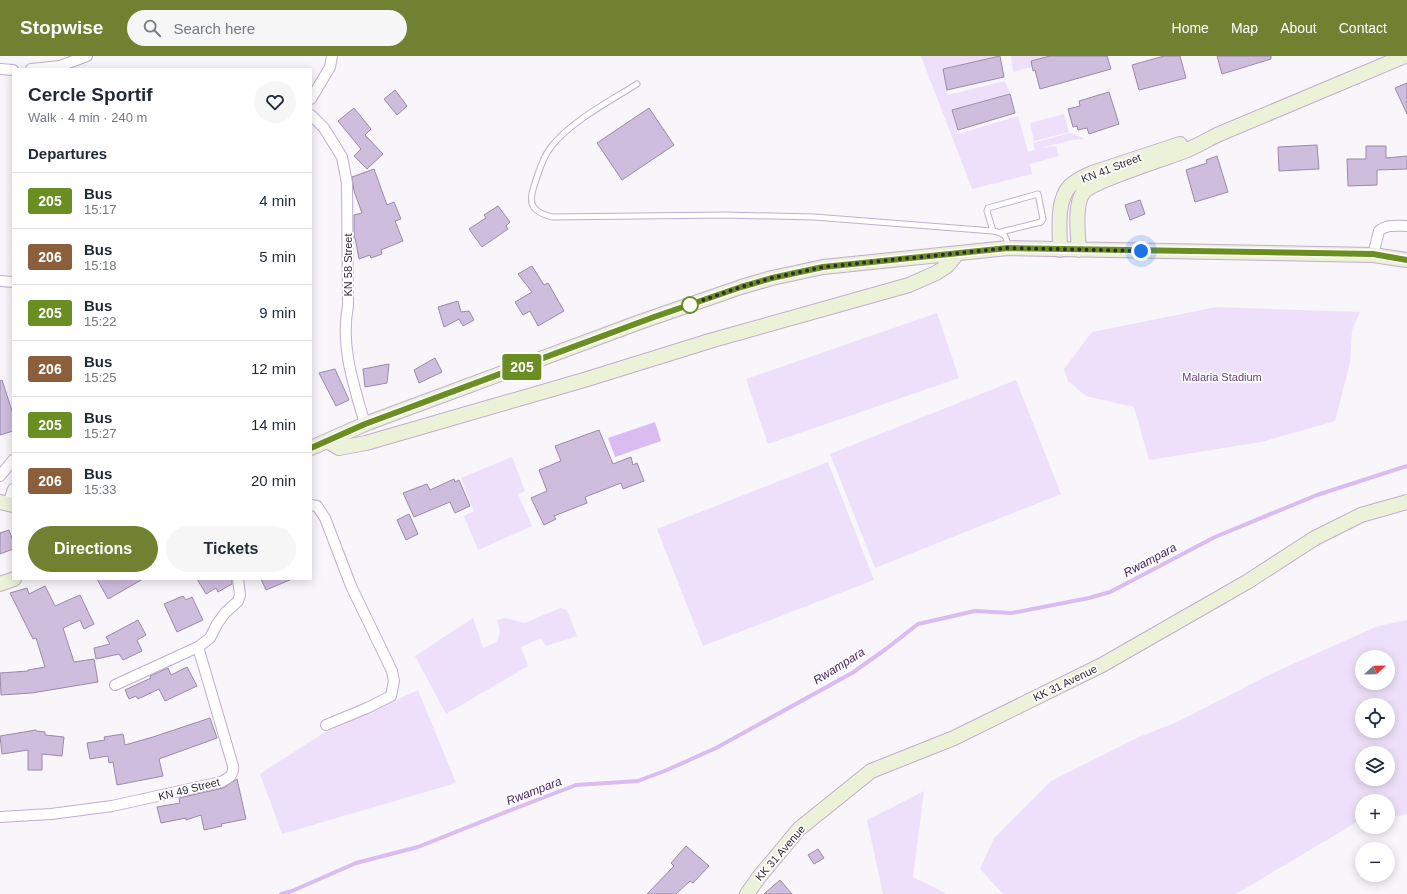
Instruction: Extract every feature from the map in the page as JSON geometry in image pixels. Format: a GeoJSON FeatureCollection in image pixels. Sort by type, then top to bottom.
{"type":"FeatureCollection","features":[{"type":"Feature","properties":{"kind":"main road","name":"KN 41 Street"},"geometry":{"type":"LineString","coordinates":[[1079,250],[1078,210],[1083,192],[1096,184],[1187,150],[1217,135],[1405,56]]}},
{"type":"Feature","properties":{"kind":"main road","name":"KN 41 Street"},"geometry":{"type":"LineString","coordinates":[[1060,250],[1061,207],[1065,193],[1075,182],[1092,173],[1146,154],[1217,135]]}},
{"type":"Feature","properties":{"kind":"main road"},"geometry":{"type":"LineString","coordinates":[[312,448],[365,424],[640,322],[741,287],[772,278],[823,267],[1008,248],[1373,254],[1407,260]]}},
{"type":"Feature","properties":{"kind":"main road"},"geometry":{"type":"LineString","coordinates":[[327,441],[339,448],[366,443],[584,380],[713,340],[908,285],[947,266],[957,254]]}},
{"type":"Feature","properties":{"kind":"main road","name":"KK 31 Avenue"},"geometry":{"type":"LineString","coordinates":[[747,894],[759,877],[799,830],[871,771],[954,738],[1102,665],[1247,582],[1315,538],[1361,515],[1407,502]]}},
{"type":"Feature","properties":{"kind":"main road"},"geometry":{"type":"LineString","coordinates":[[0,584],[12,580]]}},
{"type":"Feature","properties":{"kind":"street"},"geometry":{"type":"LineString","coordinates":[[41,68],[60,66],[87,56]]}},
{"type":"Feature","properties":{"kind":"street"},"geometry":{"type":"LineString","coordinates":[[312,97],[330,67],[332,56]]}},
{"type":"Feature","properties":{"kind":"street"},"geometry":{"type":"LineString","coordinates":[[0,69],[12,70]]}},
{"type":"Feature","properties":{"kind":"street","name":"KN 58 Street"},"geometry":{"type":"LineString","coordinates":[[312,116],[324,128],[342,157],[347,183],[348,306],[345,319],[346,351],[365,424]]}},
{"type":"Feature","properties":{"kind":"street"},"geometry":{"type":"LineString","coordinates":[[1373,254],[1379,231],[1392,226],[1407,226]]}},
{"type":"Feature","properties":{"kind":"street"},"geometry":{"type":"LineString","coordinates":[[0,281],[12,282]]}},
{"type":"Feature","properties":{"kind":"street"},"geometry":{"type":"LineString","coordinates":[[0,476],[12,461]]}},
{"type":"Feature","properties":{"kind":"street"},"geometry":{"type":"LineString","coordinates":[[7,503],[12,491]]}},
{"type":"Feature","properties":{"kind":"street"},"geometry":{"type":"LineString","coordinates":[[312,505],[317,506],[325,518],[351,586],[392,671],[394,681],[391,696],[326,725]]}},
{"type":"Feature","properties":{"kind":"street"},"geometry":{"type":"LineString","coordinates":[[115,685],[198,648],[210,638],[217,624],[225,613],[238,601],[240,595],[238,580]]}},
{"type":"Feature","properties":{"kind":"street","name":"KN 49 Street"},"geometry":{"type":"LineString","coordinates":[[0,817],[52,814],[112,806],[221,782],[230,777],[234,771],[233,766],[198,648]]}},
{"type":"Feature","properties":{"kind":"lane"},"geometry":{"type":"LineString","coordinates":[[637,84],[580,121],[563,134],[550,148],[543,162],[532,193],[531,202],[534,208],[540,213],[565,217],[725,215],[814,218],[1001,232],[1041,222],[1043,218],[1038,194],[988,208],[987,211],[993,231]]}},
{"type":"Feature","properties":{"kind":"lane"},"geometry":{"type":"LineString","coordinates":[[1001,232],[1007,240],[1008,248]]}},
{"type":"Feature","properties":{"kind":"green space"},"geometry":{"type":"Polygon","coordinates":[[[921,56],[1000,56],[943,69],[948,95],[1005,81],[1010,94],[952,110],[958,134],[1018,116],[1028,152],[1035,150],[1033,143],[1070,133],[1085,139],[1072,140],[1041,148],[1056,146],[1059,156],[1030,164],[1032,174],[972,189],[921,56]]]}},
{"type":"Feature","properties":{"kind":"green space"},"geometry":{"type":"Polygon","coordinates":[[[1011,56],[1058,56],[1031,61],[1032,67],[1013,72],[1011,56]]]}},
{"type":"Feature","properties":{"kind":"green space"},"geometry":{"type":"Polygon","coordinates":[[[1064,114],[1069,132],[1034,141],[1030,123],[1064,114]]]}},
{"type":"Feature","properties":{"kind":"green space","name":"Malaria Stadium"},"geometry":{"type":"Polygon","coordinates":[[[1216,307],[1360,312],[1352,330],[1350,363],[1335,421],[1261,442],[1149,460],[1134,407],[1086,396],[1068,381],[1064,369],[1092,332],[1216,307]]]}},
{"type":"Feature","properties":{"kind":"green space"},"geometry":{"type":"Polygon","coordinates":[[[937,313],[959,378],[768,444],[746,379],[937,313]]]}},
{"type":"Feature","properties":{"kind":"green space"},"geometry":{"type":"Polygon","coordinates":[[[1016,380],[1061,494],[875,568],[830,454],[1016,380]]]}},
{"type":"Feature","properties":{"kind":"green space"},"geometry":{"type":"Polygon","coordinates":[[[512,457],[525,491],[518,494],[532,526],[478,550],[464,516],[474,511],[461,478],[512,457]]]}},
{"type":"Feature","properties":{"kind":"green space"},"geometry":{"type":"Polygon","coordinates":[[[828,462],[874,580],[703,646],[657,529],[828,462]]]}},
{"type":"Feature","properties":{"kind":"green space"},"geometry":{"type":"Polygon","coordinates":[[[560,608],[567,610],[577,636],[546,646],[541,638],[521,647],[528,666],[446,714],[415,656],[473,618],[483,648],[497,642],[500,631],[497,620],[505,618],[525,623],[560,608]]]}},
{"type":"Feature","properties":{"kind":"green space"},"geometry":{"type":"Polygon","coordinates":[[[1407,620],[1407,814],[1395,816],[1395,794],[1355,794],[1355,823],[1236,894],[1003,894],[980,869],[994,838],[1051,781],[1139,737],[1177,722],[1277,671],[1378,626],[1407,620]]]}},
{"type":"Feature","properties":{"kind":"green space"},"geometry":{"type":"Polygon","coordinates":[[[418,690],[456,783],[282,834],[260,774],[322,734],[418,690]]]}},
{"type":"Feature","properties":{"kind":"green space"},"geometry":{"type":"Polygon","coordinates":[[[924,791],[913,877],[947,894],[883,894],[867,820],[924,791]]]}},
{"type":"Feature","properties":{"kind":"shaded area"},"geometry":{"type":"Polygon","coordinates":[[[655,422],[661,441],[615,457],[608,438],[655,422]]]}},
{"type":"Feature","properties":{"kind":"building"},"geometry":{"type":"Polygon","coordinates":[[[1000,56],[1004,77],[947,90],[943,69],[1000,56]]]}},
{"type":"Feature","properties":{"kind":"building"},"geometry":{"type":"Polygon","coordinates":[[[1050,56],[1107,56],[1111,69],[1040,89],[1031,61],[1050,56]]]}},
{"type":"Feature","properties":{"kind":"building"},"geometry":{"type":"Polygon","coordinates":[[[1164,56],[1180,56],[1186,78],[1139,90],[1132,65],[1164,56]]]}},
{"type":"Feature","properties":{"kind":"building"},"geometry":{"type":"Polygon","coordinates":[[[1217,56],[1271,56],[1271,59],[1222,74],[1217,56]]]}},
{"type":"Feature","properties":{"kind":"building"},"geometry":{"type":"Polygon","coordinates":[[[1407,83],[1407,114],[1395,88],[1407,83]]]}},
{"type":"Feature","properties":{"kind":"building"},"geometry":{"type":"Polygon","coordinates":[[[395,90],[407,106],[397,115],[384,99],[395,90]]]}},
{"type":"Feature","properties":{"kind":"building"},"geometry":{"type":"Polygon","coordinates":[[[1109,92],[1119,124],[1089,134],[1087,128],[1078,130],[1077,126],[1073,127],[1068,109],[1080,106],[1079,101],[1109,92]]]}},
{"type":"Feature","properties":{"kind":"building"},"geometry":{"type":"Polygon","coordinates":[[[1010,94],[1015,113],[958,130],[952,110],[1010,94]]]}},
{"type":"Feature","properties":{"kind":"building"},"geometry":{"type":"Polygon","coordinates":[[[354,108],[371,129],[365,135],[383,154],[367,169],[354,156],[361,149],[338,121],[354,108]]]}},
{"type":"Feature","properties":{"kind":"building"},"geometry":{"type":"Polygon","coordinates":[[[649,108],[674,145],[622,180],[597,143],[649,108]]]}},
{"type":"Feature","properties":{"kind":"building"},"geometry":{"type":"Polygon","coordinates":[[[1317,145],[1319,169],[1279,171],[1278,147],[1317,145]]]}},
{"type":"Feature","properties":{"kind":"building"},"geometry":{"type":"Polygon","coordinates":[[[1366,146],[1386,146],[1386,158],[1407,156],[1407,169],[1377,170],[1377,185],[1348,186],[1347,159],[1366,159],[1366,146]]]}},
{"type":"Feature","properties":{"kind":"building"},"geometry":{"type":"Polygon","coordinates":[[[1217,156],[1228,192],[1195,202],[1186,170],[1207,163],[1206,160],[1217,156]]]}},
{"type":"Feature","properties":{"kind":"building"},"geometry":{"type":"Polygon","coordinates":[[[374,169],[387,205],[394,202],[401,219],[395,221],[403,241],[381,250],[382,254],[371,258],[370,255],[359,259],[354,238],[354,215],[362,213],[354,191],[352,177],[374,169]]]}},
{"type":"Feature","properties":{"kind":"building"},"geometry":{"type":"Polygon","coordinates":[[[1140,200],[1145,214],[1130,220],[1125,205],[1140,200]]]}},
{"type":"Feature","properties":{"kind":"building"},"geometry":{"type":"Polygon","coordinates":[[[498,206],[510,222],[506,226],[508,229],[482,247],[469,229],[486,218],[484,215],[498,206]]]}},
{"type":"Feature","properties":{"kind":"building"},"geometry":{"type":"Polygon","coordinates":[[[532,266],[544,285],[548,283],[564,311],[538,326],[530,311],[523,315],[515,302],[532,292],[518,274],[532,266]]]}},
{"type":"Feature","properties":{"kind":"building"},"geometry":{"type":"Polygon","coordinates":[[[458,301],[461,312],[469,311],[474,320],[463,326],[459,319],[444,327],[438,307],[458,301]]]}},
{"type":"Feature","properties":{"kind":"building"},"geometry":{"type":"Polygon","coordinates":[[[435,358],[442,372],[419,383],[414,370],[435,358]]]}},
{"type":"Feature","properties":{"kind":"building"},"geometry":{"type":"Polygon","coordinates":[[[389,364],[387,383],[365,387],[363,369],[389,364]]]}},
{"type":"Feature","properties":{"kind":"building"},"geometry":{"type":"Polygon","coordinates":[[[335,369],[349,400],[336,406],[319,373],[335,369]]]}},
{"type":"Feature","properties":{"kind":"building"},"geometry":{"type":"Polygon","coordinates":[[[2,380],[12,411],[12,431],[0,435],[0,381],[2,380]]]}},
{"type":"Feature","properties":{"kind":"building"},"geometry":{"type":"Polygon","coordinates":[[[599,430],[613,464],[631,457],[633,465],[637,463],[644,481],[623,489],[621,483],[585,497],[587,503],[554,516],[556,519],[544,525],[531,498],[547,491],[539,470],[561,461],[555,446],[599,430]]]}},
{"type":"Feature","properties":{"kind":"building"},"geometry":{"type":"Polygon","coordinates":[[[454,479],[455,482],[459,480],[470,506],[455,513],[450,502],[414,517],[403,493],[427,484],[430,490],[454,479]]]}},
{"type":"Feature","properties":{"kind":"building"},"geometry":{"type":"Polygon","coordinates":[[[409,514],[418,534],[406,540],[397,520],[409,514]]]}},
{"type":"Feature","properties":{"kind":"building"},"geometry":{"type":"Polygon","coordinates":[[[9,530],[12,538],[12,549],[0,554],[0,533],[9,530]]]}},
{"type":"Feature","properties":{"kind":"building"},"geometry":{"type":"Polygon","coordinates":[[[98,580],[141,580],[108,599],[98,580]]]}},
{"type":"Feature","properties":{"kind":"building"},"geometry":{"type":"Polygon","coordinates":[[[198,580],[232,580],[232,584],[218,592],[216,588],[206,594],[198,580]]]}},
{"type":"Feature","properties":{"kind":"building"},"geometry":{"type":"Polygon","coordinates":[[[261,580],[290,580],[266,590],[261,580]]]}},
{"type":"Feature","properties":{"kind":"building"},"geometry":{"type":"Polygon","coordinates":[[[45,586],[55,606],[80,595],[94,624],[84,629],[80,620],[63,628],[74,662],[94,659],[98,682],[32,693],[1,695],[0,673],[28,671],[45,667],[36,638],[33,639],[10,593],[27,588],[29,594],[45,586]]]}},
{"type":"Feature","properties":{"kind":"building"},"geometry":{"type":"Polygon","coordinates":[[[183,596],[186,600],[192,597],[203,620],[177,632],[164,604],[183,596]]]}},
{"type":"Feature","properties":{"kind":"building"},"geometry":{"type":"Polygon","coordinates":[[[138,620],[146,635],[137,640],[142,651],[123,660],[119,654],[96,659],[94,648],[110,644],[106,637],[138,620]]]}},
{"type":"Feature","properties":{"kind":"building"},"geometry":{"type":"Polygon","coordinates":[[[187,667],[197,686],[165,701],[159,689],[138,699],[136,696],[129,699],[125,690],[151,678],[150,676],[168,668],[171,675],[187,667]]]}},
{"type":"Feature","properties":{"kind":"building"},"geometry":{"type":"Polygon","coordinates":[[[210,718],[217,738],[159,759],[163,776],[117,785],[113,762],[109,763],[108,756],[90,759],[87,743],[105,740],[104,737],[123,734],[125,745],[210,718]]]}},
{"type":"Feature","properties":{"kind":"building"},"geometry":{"type":"Polygon","coordinates":[[[36,730],[45,732],[45,735],[64,737],[62,756],[42,754],[42,770],[28,770],[28,750],[2,754],[0,736],[36,730]]]}},
{"type":"Feature","properties":{"kind":"building"},"geometry":{"type":"Polygon","coordinates":[[[237,779],[246,819],[221,824],[222,826],[204,830],[201,815],[186,820],[186,818],[161,823],[157,807],[180,803],[179,798],[223,788],[237,779]]]}},
{"type":"Feature","properties":{"kind":"building"},"geometry":{"type":"Polygon","coordinates":[[[686,846],[709,866],[693,883],[690,881],[676,894],[647,894],[674,866],[671,863],[686,846]]]}},
{"type":"Feature","properties":{"kind":"building"},"geometry":{"type":"Polygon","coordinates":[[[818,849],[824,858],[814,864],[808,855],[818,849]]]}},
{"type":"Feature","properties":{"kind":"building"},"geometry":{"type":"Polygon","coordinates":[[[780,880],[792,894],[764,894],[780,880]]]}},
{"type":"Feature","properties":{"kind":"waterway","name":"Rwampara"},"geometry":{"type":"LineString","coordinates":[[281,894],[292,891],[356,863],[418,847],[576,785],[638,781],[667,770],[716,748],[852,673],[918,624],[975,611],[1012,613],[1089,598],[1110,592],[1215,537],[1317,495],[1407,466]]}},
{"type":"Feature","properties":{"kind":"bus line","name":"205"},"geometry":{"type":"LineString","coordinates":[[312,448],[365,424],[654,317],[741,287],[772,278],[823,267],[1008,248],[1373,254],[1407,260]]}},
{"type":"Feature","properties":{"kind":"route"},"geometry":{"type":"LineString","coordinates":[[690,305],[683,307],[772,278],[823,267],[1008,248],[1141,251]]}}]}
